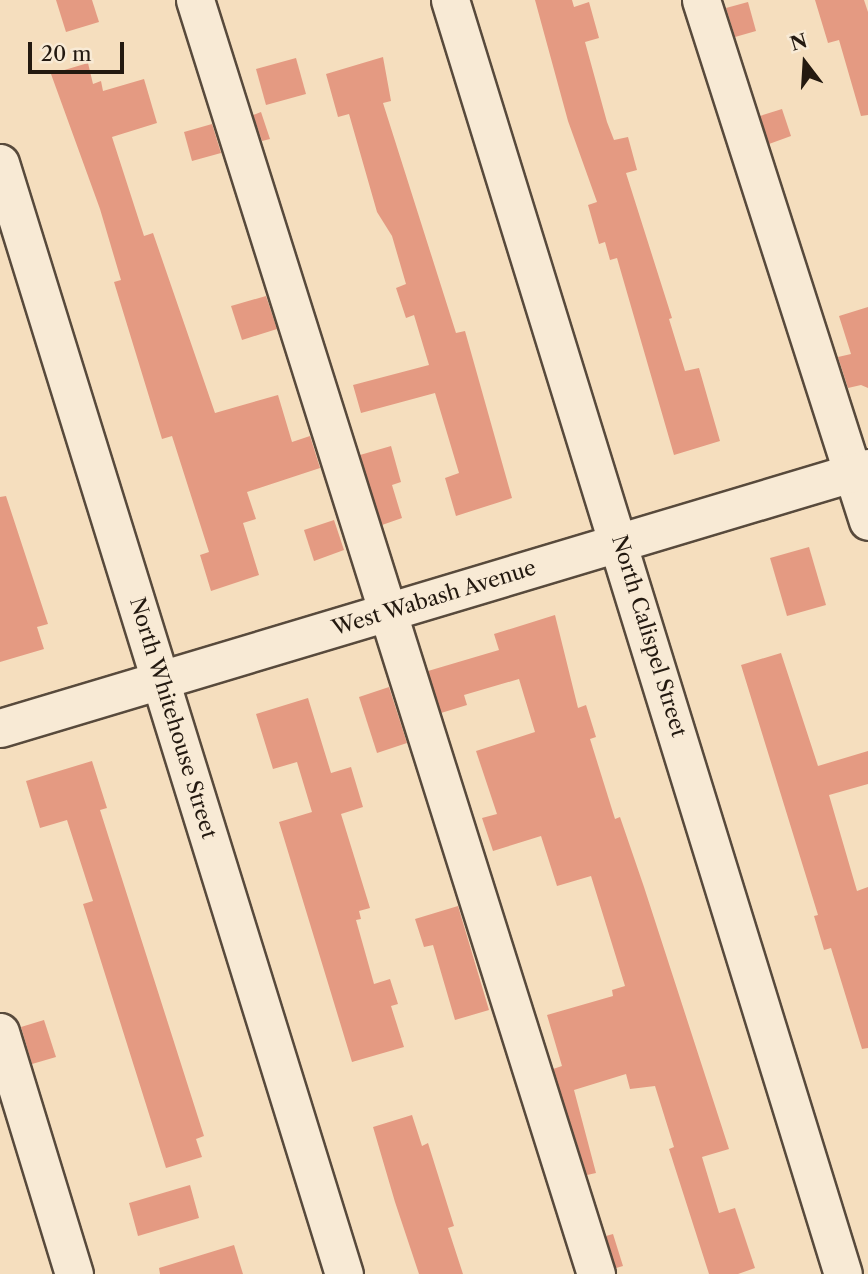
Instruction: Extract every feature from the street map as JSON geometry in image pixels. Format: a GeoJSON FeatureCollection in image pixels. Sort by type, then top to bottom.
{"type":"FeatureCollection","features":[{"type":"Feature","properties":{"kind":"street"},"geometry":{"type":"LineString","coordinates":[[195,0],[596,1274]]}},
{"type":"Feature","properties":{"kind":"street","name":"North Calispel Street"},"geometry":{"type":"LineString","coordinates":[[450,0],[620,542],[843,1274]]}},
{"type":"Feature","properties":{"kind":"street"},"geometry":{"type":"LineString","coordinates":[[701,0],[861,470],[868,521]]}},
{"type":"Feature","properties":{"kind":"street","name":"North Whitehouse Street"},"geometry":{"type":"LineString","coordinates":[[0,163],[344,1274]]}},
{"type":"Feature","properties":{"kind":"street","name":"West Wabash Avenue"},"geometry":{"type":"LineString","coordinates":[[0,728],[861,470]]}},
{"type":"Feature","properties":{"kind":"street"},"geometry":{"type":"LineString","coordinates":[[0,1032],[74,1274]]}},
{"type":"Feature","properties":{"kind":"building"},"geometry":{"type":"Polygon","coordinates":[[[56,0],[92,0],[99,22],[66,32],[56,0]]]}},
{"type":"Feature","properties":{"kind":"building"},"geometry":{"type":"Polygon","coordinates":[[[535,0],[572,0],[574,7],[589,2],[599,38],[585,42],[607,122],[614,140],[628,137],[637,170],[626,173],[672,318],[669,319],[685,371],[699,368],[720,441],[674,455],[617,258],[610,260],[605,242],[599,244],[588,205],[597,202],[568,121],[535,0]]]}},
{"type":"Feature","properties":{"kind":"building"},"geometry":{"type":"Polygon","coordinates":[[[815,0],[864,0],[868,12],[868,115],[861,116],[839,40],[828,43],[815,0]]]}},
{"type":"Feature","properties":{"kind":"building"},"geometry":{"type":"Polygon","coordinates":[[[748,2],[756,31],[735,37],[726,8],[748,2]]]}},
{"type":"Feature","properties":{"kind":"building"},"geometry":{"type":"Polygon","coordinates":[[[383,57],[391,101],[383,103],[456,333],[465,331],[512,498],[456,516],[445,478],[459,473],[435,393],[361,413],[353,385],[429,365],[414,315],[406,318],[396,288],[406,284],[392,236],[377,212],[349,114],[338,117],[326,74],[383,57]]]}},
{"type":"Feature","properties":{"kind":"building"},"geometry":{"type":"Polygon","coordinates":[[[296,58],[306,94],[266,105],[256,69],[296,58]]]}},
{"type":"Feature","properties":{"kind":"building"},"geometry":{"type":"Polygon","coordinates":[[[88,63],[93,84],[101,81],[103,91],[144,79],[157,123],[112,137],[144,236],[153,233],[215,413],[278,395],[292,442],[310,436],[320,468],[247,492],[256,519],[243,523],[259,575],[211,591],[200,555],[209,552],[172,436],[162,439],[114,282],[121,280],[100,209],[51,74],[88,63]]]}},
{"type":"Feature","properties":{"kind":"building"},"geometry":{"type":"Polygon","coordinates":[[[782,109],[791,136],[769,144],[760,116],[782,109]]]}},
{"type":"Feature","properties":{"kind":"building"},"geometry":{"type":"Polygon","coordinates":[[[261,112],[270,139],[262,141],[253,115],[261,112]]]}},
{"type":"Feature","properties":{"kind":"building"},"geometry":{"type":"Polygon","coordinates":[[[212,124],[221,153],[192,161],[184,132],[212,124]]]}},
{"type":"Feature","properties":{"kind":"building"},"geometry":{"type":"Polygon","coordinates":[[[266,296],[277,329],[242,340],[231,306],[266,296]]]}},
{"type":"Feature","properties":{"kind":"building"},"geometry":{"type":"Polygon","coordinates":[[[868,307],[868,388],[861,385],[848,388],[838,357],[851,354],[839,316],[868,307]]]}},
{"type":"Feature","properties":{"kind":"building"},"geometry":{"type":"Polygon","coordinates":[[[391,446],[401,482],[392,485],[402,518],[382,525],[360,455],[391,446]]]}},
{"type":"Feature","properties":{"kind":"building"},"geometry":{"type":"Polygon","coordinates":[[[6,496],[48,624],[37,627],[44,649],[0,662],[0,497],[6,496]]]}},
{"type":"Feature","properties":{"kind":"building"},"geometry":{"type":"Polygon","coordinates":[[[334,520],[344,550],[314,561],[304,530],[334,520]]]}},
{"type":"Feature","properties":{"kind":"building"},"geometry":{"type":"Polygon","coordinates":[[[809,547],[826,605],[787,616],[770,558],[809,547]]]}},
{"type":"Feature","properties":{"kind":"building"},"geometry":{"type":"Polygon","coordinates":[[[555,615],[578,708],[586,705],[596,737],[590,739],[615,819],[620,817],[729,1149],[702,1157],[719,1213],[735,1208],[755,1268],[738,1274],[709,1274],[669,1149],[674,1147],[655,1086],[630,1089],[626,1074],[574,1090],[596,1173],[587,1175],[553,1069],[562,1066],[547,1015],[613,996],[612,990],[625,986],[591,876],[557,886],[541,836],[493,851],[482,818],[497,814],[476,751],[535,732],[519,679],[464,695],[467,705],[441,713],[428,671],[499,650],[494,634],[555,615]]]}},
{"type":"Feature","properties":{"kind":"building"},"geometry":{"type":"Polygon","coordinates":[[[781,653],[818,766],[868,751],[868,784],[829,795],[857,891],[868,887],[868,1048],[862,1049],[831,948],[824,950],[814,916],[818,915],[741,665],[781,653]]]}},
{"type":"Feature","properties":{"kind":"building"},"geometry":{"type":"Polygon","coordinates":[[[389,687],[407,743],[377,753],[359,697],[389,687]]]}},
{"type":"Feature","properties":{"kind":"building"},"geometry":{"type":"Polygon","coordinates":[[[308,698],[331,773],[351,767],[363,807],[341,814],[370,908],[359,911],[361,919],[356,920],[374,984],[390,979],[398,1004],[391,1006],[404,1047],[352,1062],[279,822],[312,812],[297,762],[273,769],[256,714],[308,698]]]}},
{"type":"Feature","properties":{"kind":"building"},"geometry":{"type":"Polygon","coordinates":[[[92,761],[107,808],[100,810],[204,1136],[196,1139],[202,1157],[166,1168],[83,904],[93,901],[67,820],[40,828],[26,781],[92,761]]]}},
{"type":"Feature","properties":{"kind":"building"},"geometry":{"type":"Polygon","coordinates":[[[458,906],[489,1010],[455,1020],[433,945],[424,947],[415,919],[458,906]]]}},
{"type":"Feature","properties":{"kind":"building"},"geometry":{"type":"Polygon","coordinates":[[[44,1020],[56,1057],[32,1064],[21,1027],[44,1020]]]}},
{"type":"Feature","properties":{"kind":"building"},"geometry":{"type":"Polygon","coordinates":[[[412,1115],[422,1146],[428,1143],[454,1226],[448,1228],[463,1274],[419,1274],[395,1202],[373,1127],[412,1115]]]}},
{"type":"Feature","properties":{"kind":"building"},"geometry":{"type":"Polygon","coordinates":[[[190,1185],[199,1218],[138,1236],[129,1203],[190,1185]]]}},
{"type":"Feature","properties":{"kind":"building"},"geometry":{"type":"Polygon","coordinates":[[[613,1234],[623,1266],[616,1268],[606,1236],[613,1234]]]}},
{"type":"Feature","properties":{"kind":"building"},"geometry":{"type":"Polygon","coordinates":[[[234,1245],[243,1274],[160,1274],[159,1268],[234,1245]]]}}]}
